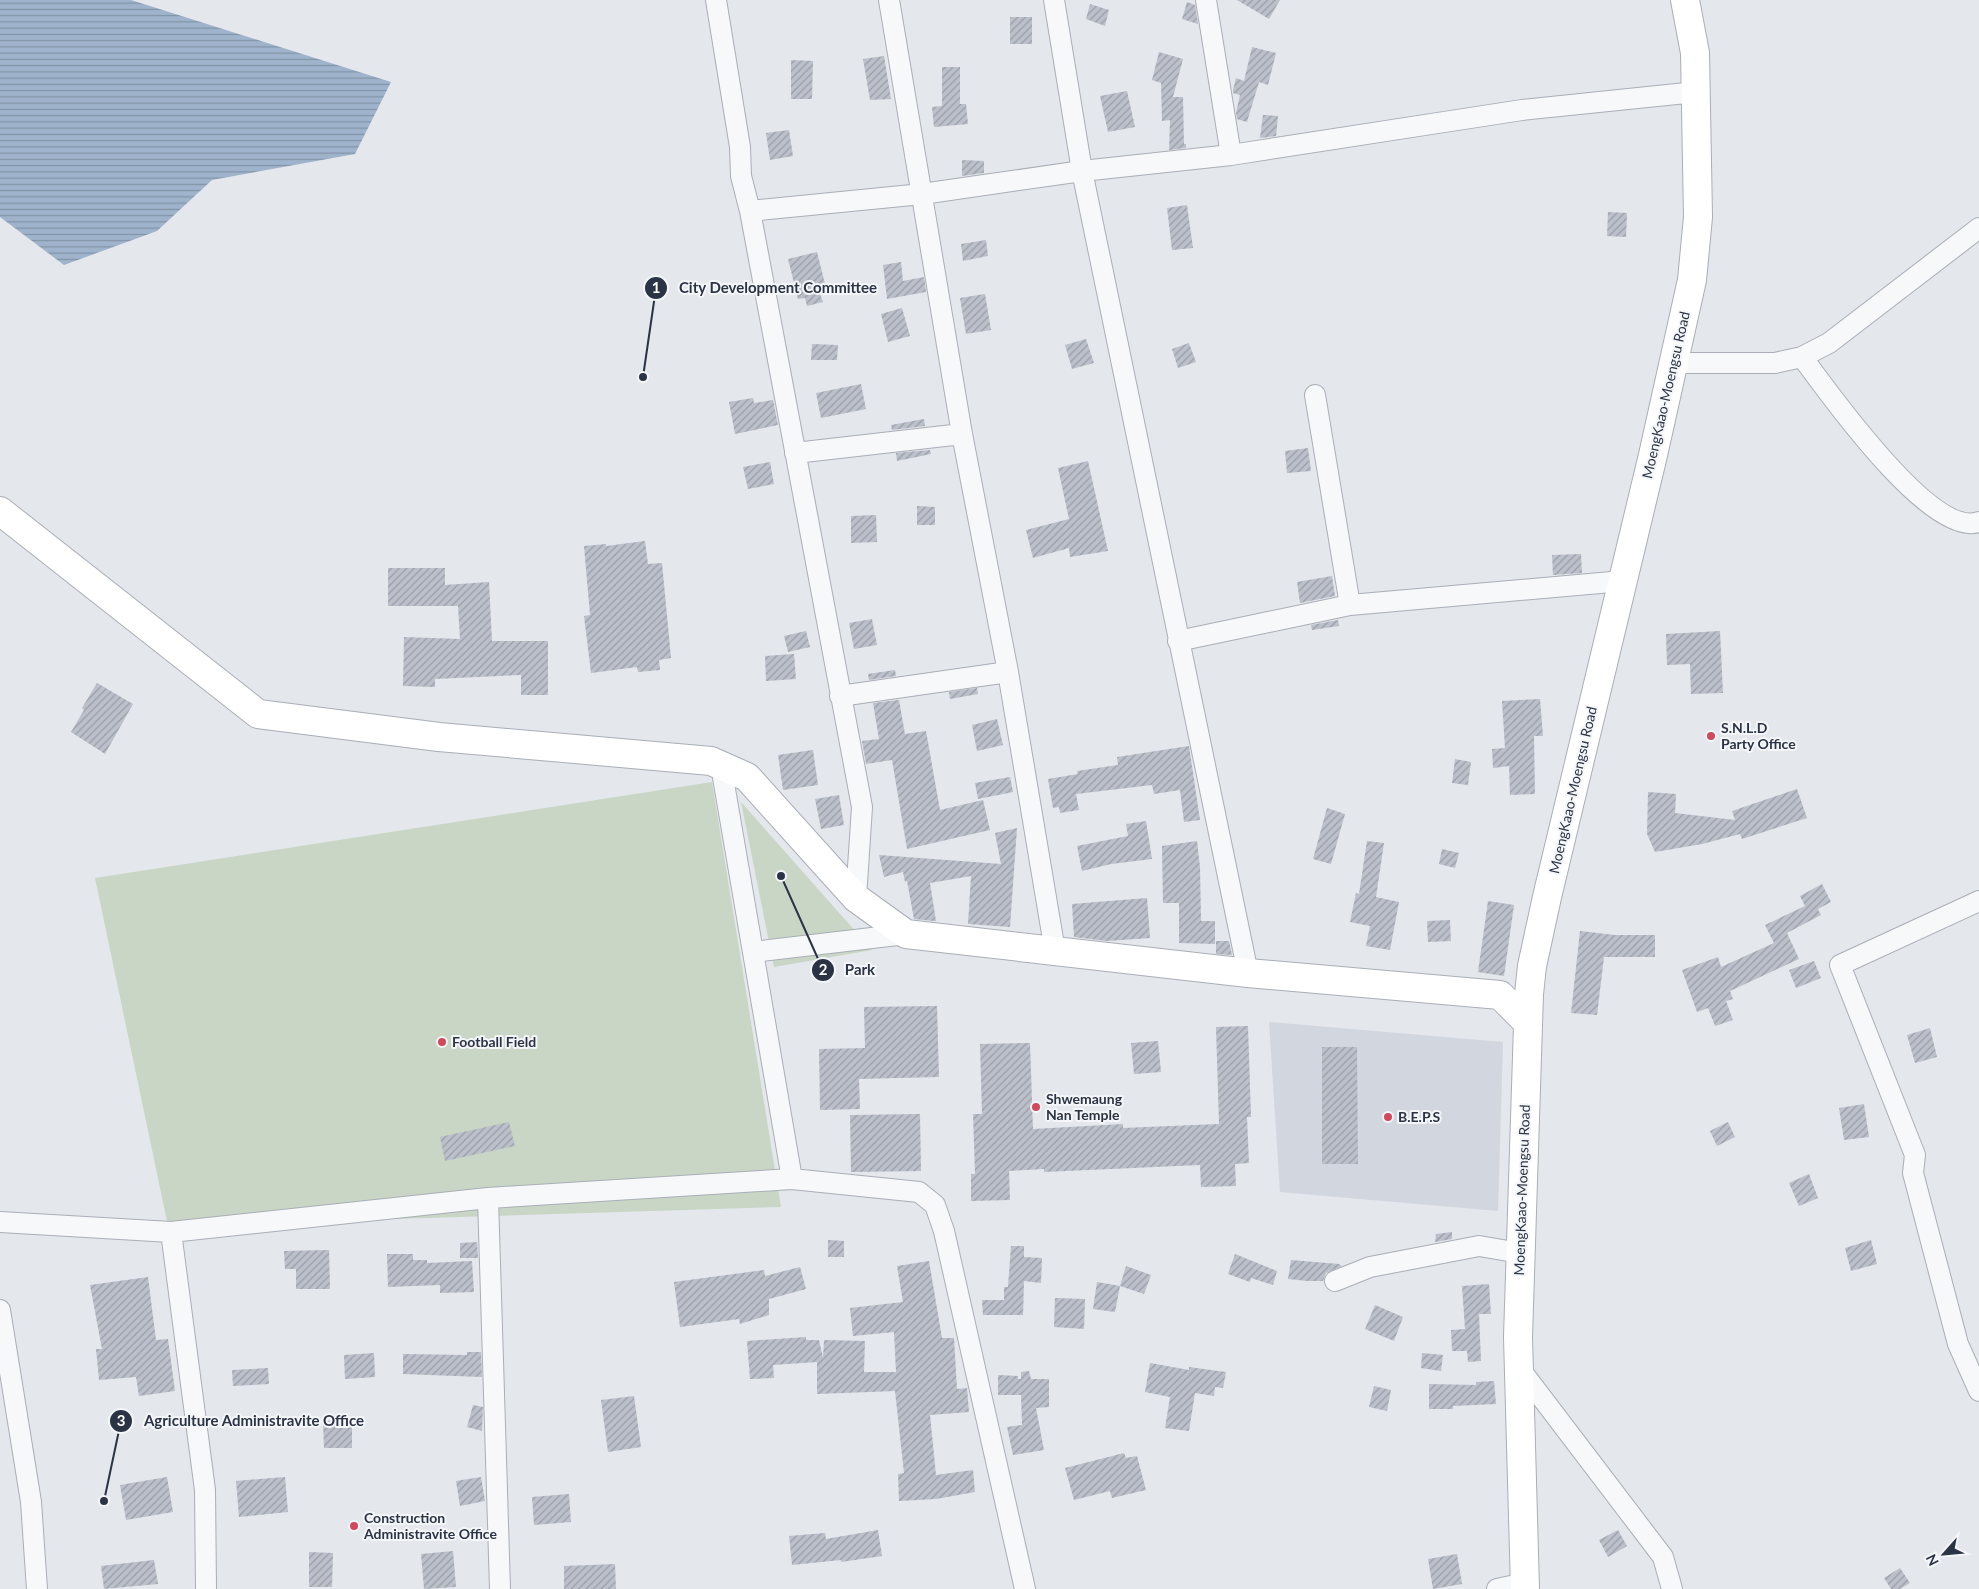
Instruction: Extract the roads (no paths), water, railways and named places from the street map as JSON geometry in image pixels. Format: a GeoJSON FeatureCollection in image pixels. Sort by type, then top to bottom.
{"type":"FeatureCollection","features":[{"type":"Feature","properties":{"kind":"main road","name":"MoengKaao-Moengsu Road"},"geometry":{"type":"LineString","coordinates":[[1525,1586],[1518,1337],[1528,1022],[1532,966],[1692,280],[1698,217],[1696,92],[1695,53],[1685,0]]}},
{"type":"Feature","properties":{"kind":"main road"},"geometry":{"type":"LineString","coordinates":[[0,511],[258,714],[439,737],[711,761],[747,777],[856,898],[906,934],[1248,973],[1500,995],[1528,1022]]}},
{"type":"Feature","properties":{"kind":"main road"},"geometry":{"type":"LineString","coordinates":[[1500,995],[1532,966]]}},
{"type":"Feature","properties":{"kind":"street"},"geometry":{"type":"LineString","coordinates":[[716,0],[740,147],[741,176],[750,212],[862,807],[856,898]]}},
{"type":"Feature","properties":{"kind":"street"},"geometry":{"type":"LineString","coordinates":[[889,0],[962,434],[1008,672],[1056,951]]}},
{"type":"Feature","properties":{"kind":"street"},"geometry":{"type":"LineString","coordinates":[[1054,0],[1082,172],[1248,973]]}},
{"type":"Feature","properties":{"kind":"street"},"geometry":{"type":"LineString","coordinates":[[1206,0],[1231,155]]}},
{"type":"Feature","properties":{"kind":"street"},"geometry":{"type":"LineString","coordinates":[[750,212],[922,194],[1082,172],[1231,155],[1522,110],[1696,92]]}},
{"type":"Feature","properties":{"kind":"street"},"geometry":{"type":"LineString","coordinates":[[1674,363],[1776,363],[1802,357],[1829,343],[1979,228]]}},
{"type":"Feature","properties":{"kind":"street"},"geometry":{"type":"LineString","coordinates":[[1802,357],[1870,443],[1919,496],[1941,514],[1972,524],[1979,522]]}},
{"type":"Feature","properties":{"kind":"street"},"geometry":{"type":"LineString","coordinates":[[1314,394],[1350,605]]}},
{"type":"Feature","properties":{"kind":"street"},"geometry":{"type":"LineString","coordinates":[[795,453],[962,434]]}},
{"type":"Feature","properties":{"kind":"street"},"geometry":{"type":"LineString","coordinates":[[1178,641],[1350,605],[1623,581]]}},
{"type":"Feature","properties":{"kind":"street"},"geometry":{"type":"LineString","coordinates":[[840,696],[1008,672]]}},
{"type":"Feature","properties":{"kind":"street"},"geometry":{"type":"LineString","coordinates":[[722,766],[792,1179]]}},
{"type":"Feature","properties":{"kind":"street"},"geometry":{"type":"LineString","coordinates":[[1979,902],[1840,965],[1915,1155],[1913,1173],[1958,1344],[1979,1391]]}},
{"type":"Feature","properties":{"kind":"street"},"geometry":{"type":"LineString","coordinates":[[753,952],[906,934]]}},
{"type":"Feature","properties":{"kind":"street"},"geometry":{"type":"LineString","coordinates":[[0,1222],[171,1232],[488,1198],[792,1179],[919,1192],[935,1205],[944,1231],[1025,1589]]}},
{"type":"Feature","properties":{"kind":"street"},"geometry":{"type":"LineString","coordinates":[[488,1198],[500,1589]]}},
{"type":"Feature","properties":{"kind":"street"},"geometry":{"type":"LineString","coordinates":[[171,1232],[205,1490],[206,1589]]}},
{"type":"Feature","properties":{"kind":"street"},"geometry":{"type":"LineString","coordinates":[[1335,1281],[1370,1267],[1479,1246],[1520,1253]]}},
{"type":"Feature","properties":{"kind":"street"},"geometry":{"type":"LineString","coordinates":[[0,1310],[30,1502],[37,1589]]}},
{"type":"Feature","properties":{"kind":"street"},"geometry":{"type":"LineString","coordinates":[[1520,1369],[1662,1557],[1672,1589]]}},
{"type":"Feature","properties":{"kind":"street"},"geometry":{"type":"LineString","coordinates":[[1498,1589],[1525,1586]]}},
{"type":"Feature","properties":{"kind":"water"},"geometry":{"type":"Polygon","coordinates":[[[0,0],[131,0],[391,82],[355,154],[212,180],[157,231],[64,265],[0,217],[0,0]]]}},
{"type":"Feature","properties":{"kind":"place","name":"City Development Committee"},"geometry":{"type":"Point","coordinates":[643,377]}},
{"type":"Feature","properties":{"kind":"place","name":"S.N.L.D Party Office"},"geometry":{"type":"Point","coordinates":[1711,736]}},
{"type":"Feature","properties":{"kind":"place","name":"Park"},"geometry":{"type":"Point","coordinates":[781,876]}},
{"type":"Feature","properties":{"kind":"place","name":"Football Field"},"geometry":{"type":"Point","coordinates":[442,1042]}},
{"type":"Feature","properties":{"kind":"place","name":"Shwemaung Nan Temple"},"geometry":{"type":"Point","coordinates":[1036,1107]}},
{"type":"Feature","properties":{"kind":"place","name":"B.E.P.S"},"geometry":{"type":"Point","coordinates":[1388,1117]}},
{"type":"Feature","properties":{"kind":"place","name":"Agriculture Administravite Office"},"geometry":{"type":"Point","coordinates":[104,1501]}},
{"type":"Feature","properties":{"kind":"place","name":"Construction Administravite Office"},"geometry":{"type":"Point","coordinates":[354,1526]}}]}
